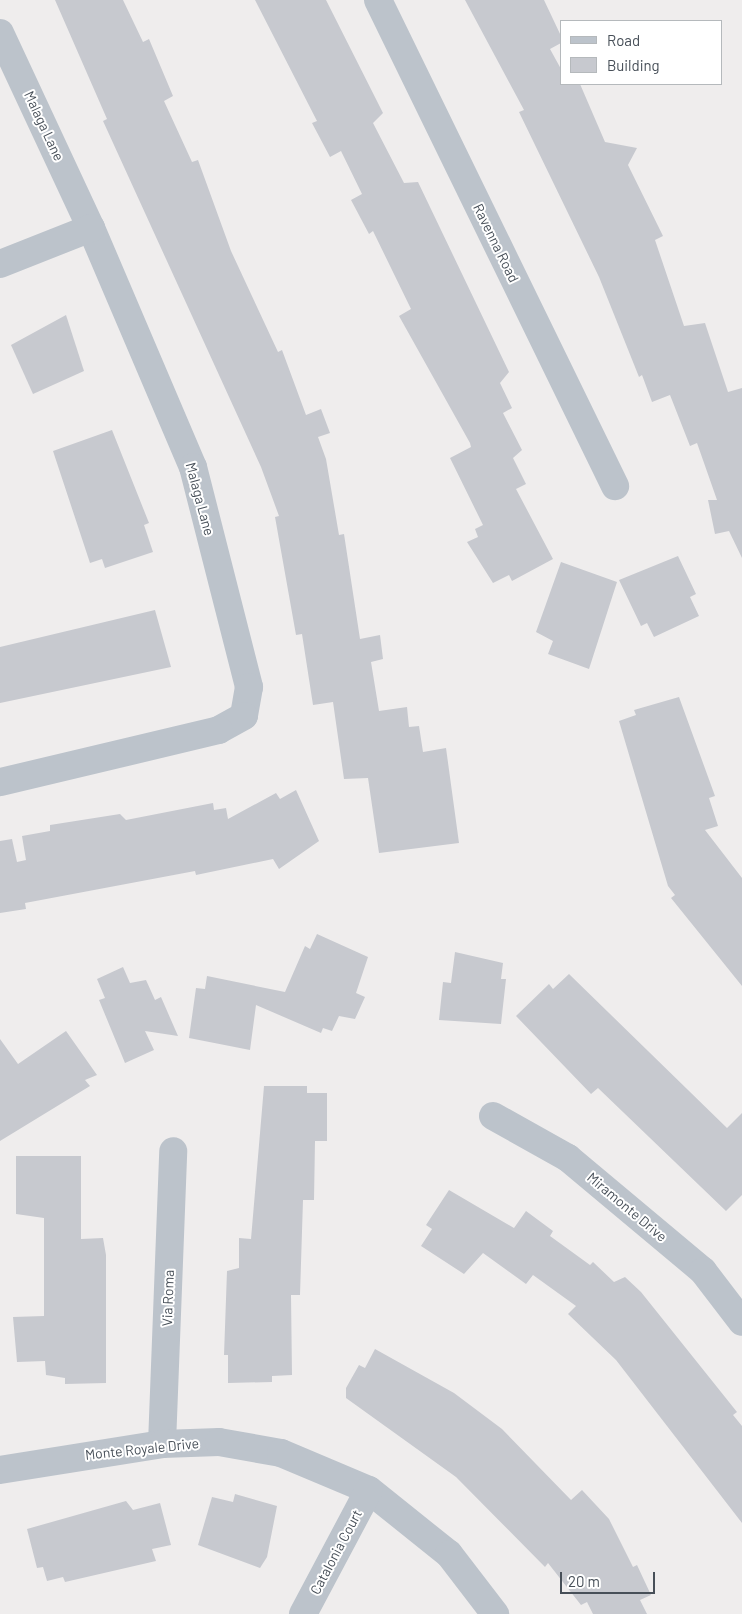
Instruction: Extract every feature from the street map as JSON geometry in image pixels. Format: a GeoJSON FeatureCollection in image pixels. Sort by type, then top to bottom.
{"type":"FeatureCollection","features":[{"type":"Feature","properties":{"kind":"street","name":"Ravenna Road"},"geometry":{"type":"LineString","coordinates":[[378,0],[615,486]]}},
{"type":"Feature","properties":{"kind":"street","name":"Malaga Lane"},"geometry":{"type":"LineString","coordinates":[[0,33],[91,228],[193,467],[249,687],[244,716],[219,730],[0,782]]}},
{"type":"Feature","properties":{"kind":"street"},"geometry":{"type":"LineString","coordinates":[[0,264],[91,228]]}},
{"type":"Feature","properties":{"kind":"street","name":"Miramonte Drive"},"geometry":{"type":"LineString","coordinates":[[493,1116],[568,1158],[703,1271],[742,1322]]}},
{"type":"Feature","properties":{"kind":"street","name":"Via Roma"},"geometry":{"type":"LineString","coordinates":[[162,1444],[173,1151]]}},
{"type":"Feature","properties":{"kind":"street","name":"Monte Royale Drive"},"geometry":{"type":"LineString","coordinates":[[0,1470],[162,1444],[219,1442],[281,1453],[369,1490],[449,1554],[495,1614]]}},
{"type":"Feature","properties":{"kind":"street","name":"Catalonia Court"},"geometry":{"type":"LineString","coordinates":[[303,1614],[369,1490]]}},
{"type":"Feature","properties":{"kind":"building"},"geometry":{"type":"Polygon","coordinates":[[[55,0],[123,0],[143,42],[149,39],[173,96],[164,101],[192,162],[198,160],[231,251],[278,352],[282,350],[306,415],[321,409],[330,433],[318,437],[326,459],[339,535],[344,534],[360,639],[380,635],[383,659],[371,662],[379,711],[407,707],[409,727],[419,726],[423,752],[446,748],[459,843],[379,853],[368,778],[344,779],[333,702],[313,705],[302,634],[296,635],[275,517],[279,516],[261,467],[103,121],[107,119],[55,0]]]}},
{"type":"Feature","properties":{"kind":"building"},"geometry":{"type":"Polygon","coordinates":[[[255,0],[326,0],[383,113],[373,123],[404,183],[418,182],[509,372],[500,383],[512,408],[503,413],[522,450],[513,458],[526,484],[516,489],[553,559],[512,581],[509,575],[493,583],[467,542],[478,537],[475,529],[483,525],[450,458],[471,447],[470,443],[399,316],[411,309],[373,231],[369,234],[351,200],[362,194],[341,151],[330,157],[312,123],[317,121],[255,0]]]}},
{"type":"Feature","properties":{"kind":"building"},"geometry":{"type":"Polygon","coordinates":[[[465,0],[544,0],[560,34],[560,44],[550,49],[560,67],[560,85],[580,85],[605,142],[637,148],[628,165],[663,236],[655,240],[684,326],[705,323],[728,392],[742,388],[742,558],[729,531],[715,534],[708,500],[717,500],[697,443],[690,446],[670,395],[652,402],[642,375],[639,377],[599,277],[519,112],[524,110],[465,0]]]}},
{"type":"Feature","properties":{"kind":"building"},"geometry":{"type":"Polygon","coordinates":[[[66,315],[84,371],[33,394],[11,345],[66,315]]]}},
{"type":"Feature","properties":{"kind":"building"},"geometry":{"type":"Polygon","coordinates":[[[112,430],[149,523],[144,525],[153,552],[105,568],[102,559],[90,563],[53,451],[112,430]]]}},
{"type":"Feature","properties":{"kind":"building"},"geometry":{"type":"Polygon","coordinates":[[[678,556],[696,594],[690,597],[699,616],[654,637],[647,623],[641,626],[619,580],[678,556]]]}},
{"type":"Feature","properties":{"kind":"building"},"geometry":{"type":"Polygon","coordinates":[[[561,562],[617,582],[589,669],[548,654],[553,641],[536,632],[561,562]]]}},
{"type":"Feature","properties":{"kind":"building"},"geometry":{"type":"Polygon","coordinates":[[[155,610],[171,667],[0,703],[0,647],[155,610]]]}},
{"type":"Feature","properties":{"kind":"building"},"geometry":{"type":"Polygon","coordinates":[[[679,697],[715,796],[709,798],[718,826],[705,830],[742,878],[742,986],[671,898],[675,895],[668,886],[619,721],[636,715],[634,710],[679,697]]]}},
{"type":"Feature","properties":{"kind":"building"},"geometry":{"type":"Polygon","coordinates":[[[296,790],[319,841],[279,869],[273,859],[196,875],[195,871],[25,903],[26,909],[0,913],[0,841],[12,839],[17,862],[26,860],[22,836],[50,831],[50,825],[120,814],[126,820],[213,803],[214,810],[226,808],[228,819],[276,793],[280,799],[296,790]]]}},
{"type":"Feature","properties":{"kind":"building"},"geometry":{"type":"Polygon","coordinates":[[[317,934],[368,957],[356,993],[365,997],[355,1019],[339,1016],[332,1031],[323,1028],[321,1033],[256,1005],[250,1050],[189,1038],[196,988],[205,989],[207,976],[285,992],[305,946],[310,949],[317,934]]]}},
{"type":"Feature","properties":{"kind":"building"},"geometry":{"type":"Polygon","coordinates":[[[455,952],[503,963],[501,979],[506,979],[501,1024],[439,1020],[443,982],[451,983],[455,952]]]}},
{"type":"Feature","properties":{"kind":"building"},"geometry":{"type":"Polygon","coordinates":[[[123,967],[130,983],[146,980],[155,1000],[161,997],[178,1036],[145,1031],[154,1050],[125,1063],[99,1000],[105,998],[97,979],[123,967]]]}},
{"type":"Feature","properties":{"kind":"building"},"geometry":{"type":"Polygon","coordinates":[[[569,974],[727,1128],[742,1113],[742,1195],[726,1211],[598,1088],[591,1094],[516,1016],[549,984],[553,989],[569,974]]]}},
{"type":"Feature","properties":{"kind":"building"},"geometry":{"type":"Polygon","coordinates":[[[66,1031],[97,1075],[85,1080],[90,1086],[0,1141],[0,1039],[18,1064],[66,1031]]]}},
{"type":"Feature","properties":{"kind":"building"},"geometry":{"type":"Polygon","coordinates":[[[264,1086],[307,1086],[307,1093],[327,1093],[327,1141],[315,1141],[314,1200],[303,1200],[300,1295],[291,1295],[292,1375],[272,1376],[272,1382],[228,1383],[228,1355],[224,1355],[227,1271],[239,1268],[239,1238],[251,1239],[264,1086]]]}},
{"type":"Feature","properties":{"kind":"building"},"geometry":{"type":"Polygon","coordinates":[[[16,1156],[81,1156],[81,1239],[103,1238],[106,1255],[106,1383],[65,1384],[65,1378],[46,1375],[45,1361],[17,1362],[13,1317],[44,1316],[44,1218],[16,1214],[16,1156]]]}},
{"type":"Feature","properties":{"kind":"building"},"geometry":{"type":"Polygon","coordinates":[[[449,1190],[514,1228],[526,1211],[553,1231],[550,1236],[590,1265],[593,1262],[614,1282],[625,1277],[641,1292],[737,1412],[733,1415],[742,1426],[742,1523],[616,1360],[568,1314],[576,1306],[533,1275],[526,1284],[483,1253],[464,1274],[421,1246],[432,1229],[426,1225],[449,1190]]]}},
{"type":"Feature","properties":{"kind":"building"},"geometry":{"type":"Polygon","coordinates":[[[375,1349],[454,1393],[502,1429],[571,1500],[582,1490],[609,1519],[633,1567],[637,1565],[651,1595],[640,1600],[647,1614],[593,1614],[587,1602],[581,1605],[548,1563],[545,1567],[456,1477],[346,1398],[346,1388],[359,1365],[365,1368],[375,1349]]]}},
{"type":"Feature","properties":{"kind":"building"},"geometry":{"type":"Polygon","coordinates":[[[235,1494],[277,1506],[267,1557],[260,1568],[198,1545],[212,1497],[233,1502],[235,1494]]]}},
{"type":"Feature","properties":{"kind":"building"},"geometry":{"type":"Polygon","coordinates":[[[126,1501],[133,1510],[160,1503],[171,1545],[152,1549],[156,1561],[65,1582],[63,1577],[47,1581],[43,1567],[37,1568],[27,1529],[126,1501]]]}}]}
